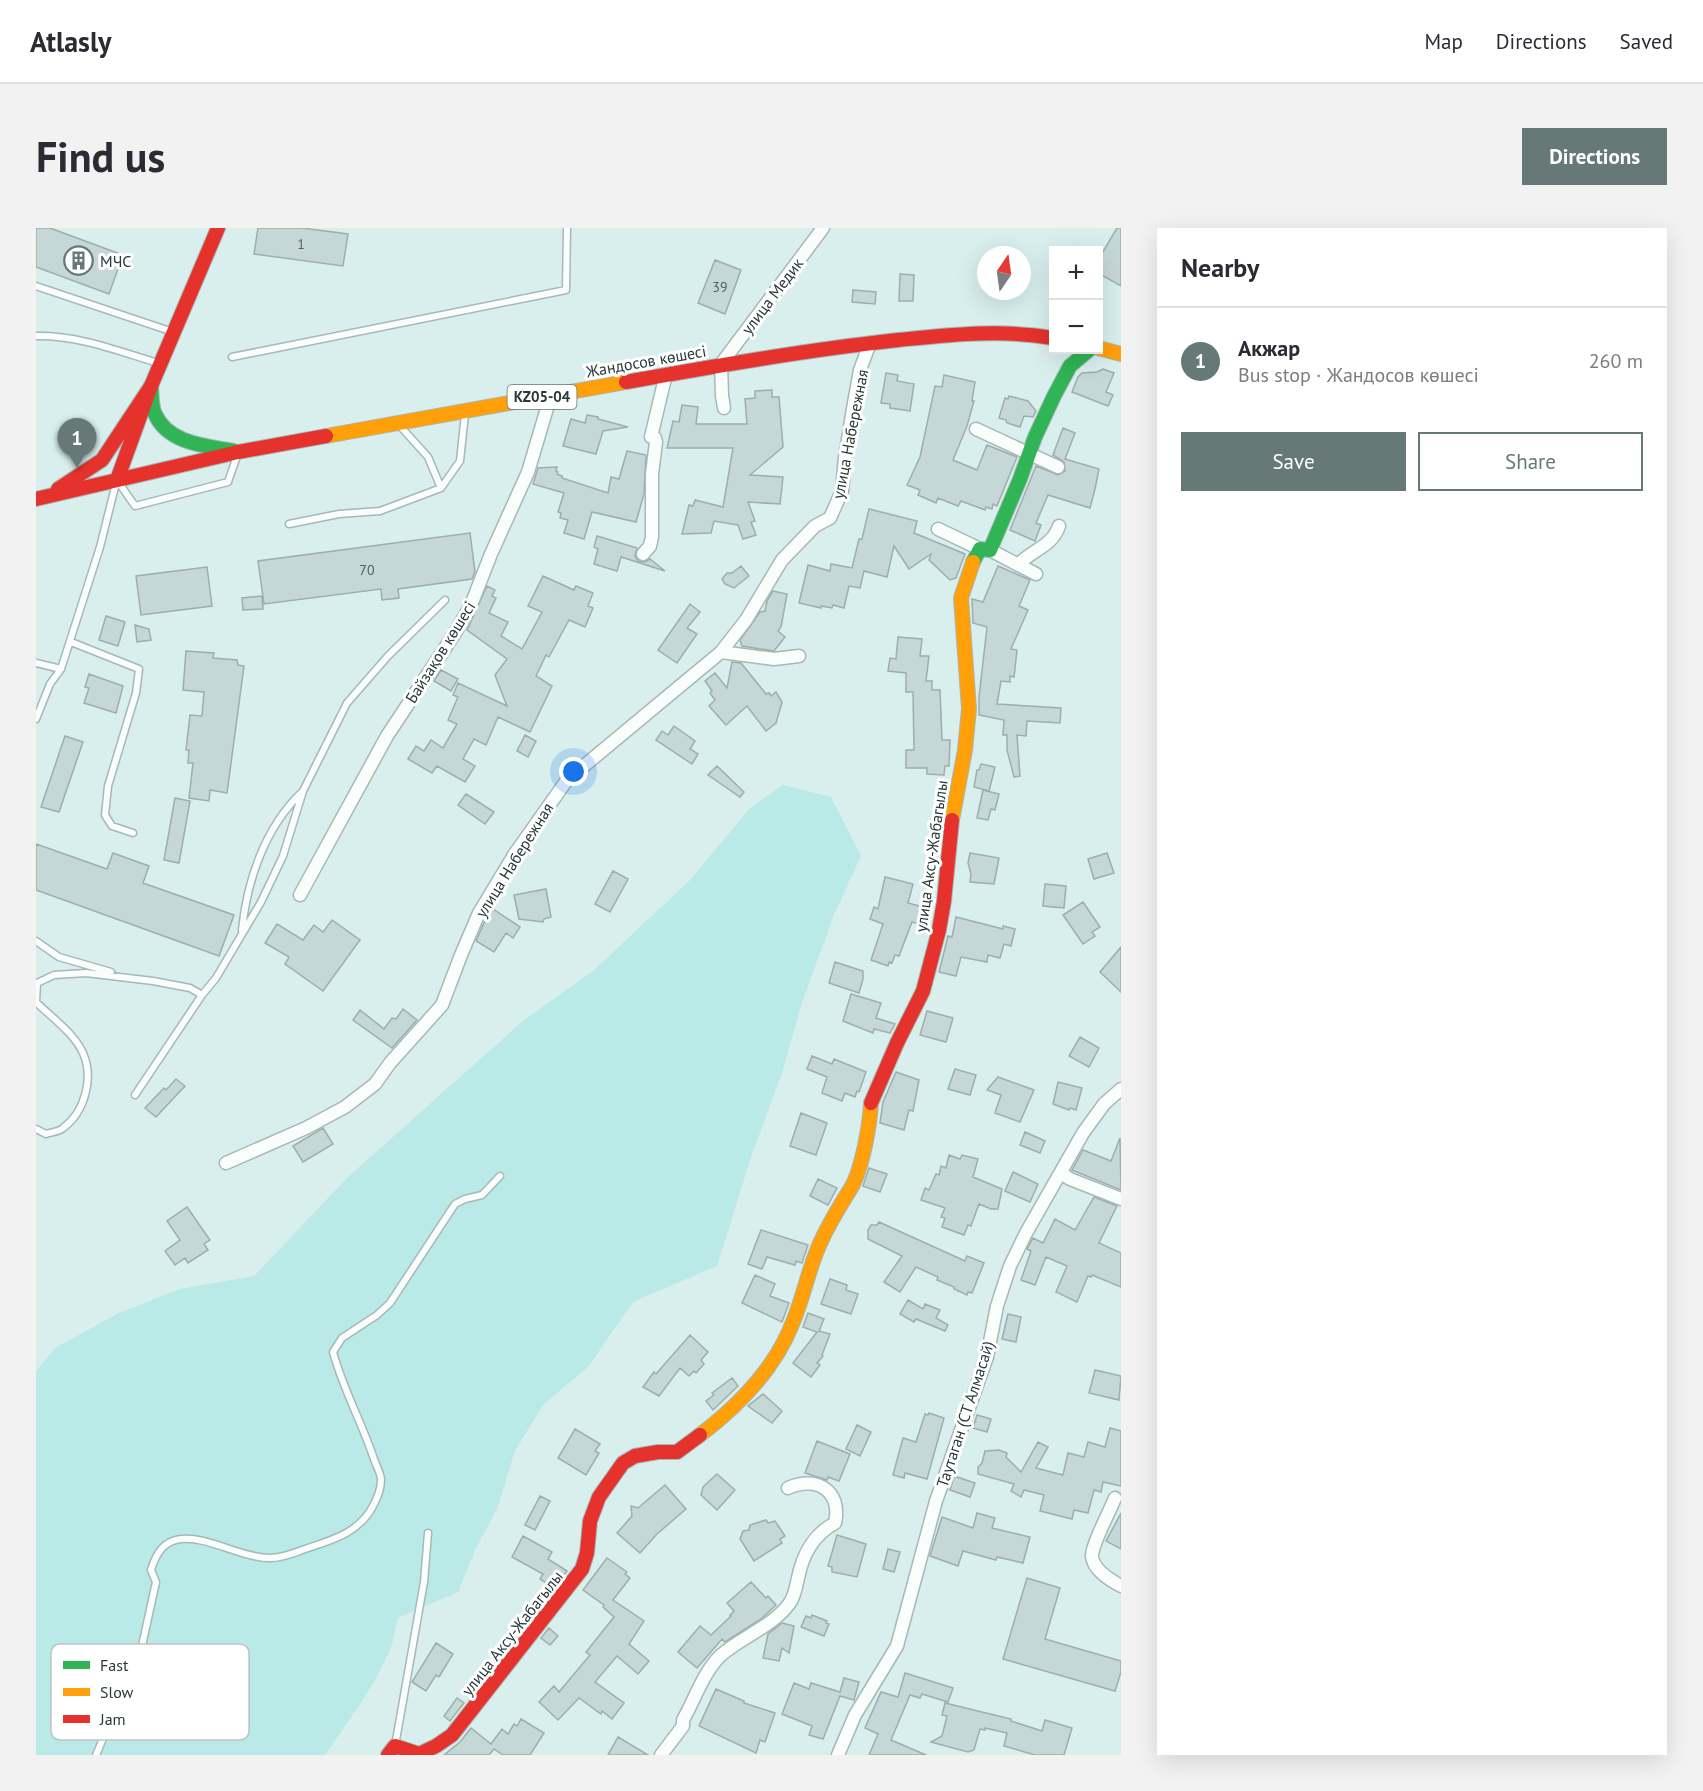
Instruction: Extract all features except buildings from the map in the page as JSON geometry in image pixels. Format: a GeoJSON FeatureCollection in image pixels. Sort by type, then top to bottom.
{"type":"FeatureCollection","features":[{"type":"Feature","properties":{"kind":"street"},"geometry":{"type":"LineString","coordinates":[[117,480],[151,386],[218,228]]}},
{"type":"Feature","properties":{"kind":"street","name":"улица Медик"},"geometry":{"type":"LineString","coordinates":[[721,364],[823,228]]}},
{"type":"Feature","properties":{"kind":"street","name":"Жандосов көшесі"},"geometry":{"type":"LineString","coordinates":[[43,497],[238,452],[721,364],[870,343],[968,333],[1036,334],[1049,337]]}},
{"type":"Feature","properties":{"kind":"street","name":"улица Набережная"},"geometry":{"type":"LineString","coordinates":[[226,1162],[306,1128],[345,1107],[375,1083],[442,1005],[460,956],[480,913],[514,855],[567,780],[721,652],[746,620],[782,560],[815,526],[830,518],[842,491],[845,457],[860,370],[870,343]]}},
{"type":"Feature","properties":{"kind":"street"},"geometry":{"type":"LineString","coordinates":[[1103,349],[1121,354]]}},
{"type":"Feature","properties":{"kind":"street","name":"улица Аксу-Жабагылы"},"geometry":{"type":"LineString","coordinates":[[392,1751],[419,1754],[452,1735],[582,1569],[587,1553],[590,1521],[599,1497],[623,1463],[635,1456],[658,1452],[677,1452],[705,1431],[751,1389],[770,1365],[793,1324],[818,1248],[845,1195],[852,1187],[864,1150],[871,1118],[871,1104],[897,1043],[923,991],[939,930],[944,900],[946,860],[955,797],[965,750],[969,709],[961,598],[973,561],[985,549],[1035,437],[1070,366],[1084,354]]}},
{"type":"Feature","properties":{"kind":"street"},"geometry":{"type":"LineString","coordinates":[[721,364],[724,408]]}},
{"type":"Feature","properties":{"kind":"street"},"geometry":{"type":"LineString","coordinates":[[643,554],[650,546],[652,537],[652,474],[656,442],[655,438],[651,437],[666,374]]}},
{"type":"Feature","properties":{"kind":"street"},"geometry":{"type":"LineString","coordinates":[[151,386],[155,413],[164,429],[176,438],[238,452]]}},
{"type":"Feature","properties":{"kind":"street"},"geometry":{"type":"LineString","coordinates":[[43,497],[102,460],[151,386]]}},
{"type":"Feature","properties":{"kind":"street","name":"Байзақов көшесі"},"geometry":{"type":"LineString","coordinates":[[300,895],[387,736],[471,605],[528,472],[551,395]]}},
{"type":"Feature","properties":{"kind":"street"},"geometry":{"type":"LineString","coordinates":[[976,429],[1058,467]]}},
{"type":"Feature","properties":{"kind":"street"},"geometry":{"type":"LineString","coordinates":[[1018,565],[1025,557],[1055,537],[1059,526]]}},
{"type":"Feature","properties":{"kind":"street"},"geometry":{"type":"LineString","coordinates":[[938,529],[1036,574]]}},
{"type":"Feature","properties":{"kind":"street"},"geometry":{"type":"LineString","coordinates":[[721,652],[774,659],[799,656]]}},
{"type":"Feature","properties":{"kind":"street","name":"Таутаган (СТ Алмасай)"},"geometry":{"type":"LineString","coordinates":[[838,1755],[855,1715],[897,1646],[936,1501],[987,1357],[997,1306],[1010,1266],[1083,1133],[1104,1104],[1121,1089]]}},
{"type":"Feature","properties":{"kind":"street"},"geometry":{"type":"LineString","coordinates":[[1061,1173],[1076,1182],[1121,1199]]}},
{"type":"Feature","properties":{"kind":"street"},"geometry":{"type":"LineString","coordinates":[[661,1755],[683,1726],[683,1720],[709,1670],[720,1657],[771,1620],[791,1602],[806,1551],[816,1537],[835,1523],[837,1514],[835,1503],[828,1491],[820,1484],[801,1483],[788,1488]]}},
{"type":"Feature","properties":{"kind":"street"},"geometry":{"type":"LineString","coordinates":[[1115,1498],[1092,1556],[1098,1569],[1109,1580],[1121,1586]]}},
{"type":"Feature","properties":{"kind":"lane"},"geometry":{"type":"LineString","coordinates":[[232,357],[567,290],[567,228]]}},
{"type":"Feature","properties":{"kind":"lane"},"geometry":{"type":"LineString","coordinates":[[36,286],[174,332]]}},
{"type":"Feature","properties":{"kind":"lane"},"geometry":{"type":"LineString","coordinates":[[36,336],[67,337],[160,364]]}},
{"type":"Feature","properties":{"kind":"lane"},"geometry":{"type":"LineString","coordinates":[[289,524],[339,514],[380,511],[441,488],[459,461],[465,410]]}},
{"type":"Feature","properties":{"kind":"lane"},"geometry":{"type":"LineString","coordinates":[[398,423],[428,457],[441,488]]}},
{"type":"Feature","properties":{"kind":"lane"},"geometry":{"type":"LineString","coordinates":[[117,480],[135,506],[228,482],[238,452]]}},
{"type":"Feature","properties":{"kind":"lane"},"geometry":{"type":"LineString","coordinates":[[36,719],[50,684],[61,669],[71,642],[100,547],[117,480]]}},
{"type":"Feature","properties":{"kind":"lane"},"geometry":{"type":"LineString","coordinates":[[135,1095],[202,995],[216,978],[261,902],[284,856],[303,791],[346,703],[388,656],[445,600]]}},
{"type":"Feature","properties":{"kind":"lane"},"geometry":{"type":"LineString","coordinates":[[71,642],[139,669],[136,693],[108,786],[105,815],[112,826],[133,833]]}},
{"type":"Feature","properties":{"kind":"lane"},"geometry":{"type":"LineString","coordinates":[[36,663],[61,669]]}},
{"type":"Feature","properties":{"kind":"lane"},"geometry":{"type":"LineString","coordinates":[[242,933],[248,892],[260,856],[285,808],[303,791]]}},
{"type":"Feature","properties":{"kind":"lane"},"geometry":{"type":"LineString","coordinates":[[36,941],[58,957],[126,977]]}},
{"type":"Feature","properties":{"kind":"lane"},"geometry":{"type":"LineString","coordinates":[[36,1129],[46,1134],[62,1130],[83,1102],[89,1079],[83,1053],[70,1035],[36,1002],[37,984],[54,975],[86,973],[190,988],[202,995]]}},
{"type":"Feature","properties":{"kind":"lane"},"geometry":{"type":"LineString","coordinates":[[141,1644],[156,1582],[151,1570],[160,1549],[170,1542],[181,1539],[195,1540],[253,1556],[285,1557],[339,1538],[350,1532],[367,1517],[380,1493],[381,1478],[367,1436],[338,1371],[333,1352],[342,1338],[377,1315],[390,1303],[455,1204],[482,1195],[500,1176]]}},
{"type":"Feature","properties":{"kind":"lane"},"geometry":{"type":"LineString","coordinates":[[392,1751],[424,1582],[428,1533]]}},
{"type":"Feature","properties":{"kind":"lane"},"geometry":{"type":"LineString","coordinates":[[96,1755],[104,1740]]}},
{"type":"Feature","properties":{"kind":"shaded area"},"geometry":{"type":"Polygon","coordinates":[[[783,785],[831,797],[861,856],[833,917],[801,1006],[782,1073],[750,1160],[717,1266],[633,1302],[588,1367],[543,1405],[515,1451],[497,1509],[476,1548],[458,1592],[398,1618],[392,1645],[382,1668],[325,1755],[36,1755],[36,1371],[55,1348],[119,1313],[180,1289],[254,1276],[348,1177],[523,1021],[593,971],[690,880],[750,808],[783,785]]]}},
{"type":"Feature","properties":{"kind":"traffic: fast"},"geometry":{"type":"LineString","coordinates":[[973,562],[980,549],[990,550],[1035,437],[1054,396],[1070,366],[1084,354]]}},
{"type":"Feature","properties":{"kind":"traffic: fast"},"geometry":{"type":"LineString","coordinates":[[151,386],[154,411],[161,424],[169,432],[189,442],[234,451]]}},
{"type":"Feature","properties":{"kind":"traffic: slow"},"geometry":{"type":"LineString","coordinates":[[1103,349],[1121,354]]}},
{"type":"Feature","properties":{"kind":"traffic: slow"},"geometry":{"type":"LineString","coordinates":[[326,436],[626,382]]}},
{"type":"Feature","properties":{"kind":"traffic: slow"},"geometry":{"type":"LineString","coordinates":[[952,820],[965,750],[969,709],[961,598],[973,562]]}},
{"type":"Feature","properties":{"kind":"traffic: slow"},"geometry":{"type":"LineString","coordinates":[[700,1435],[742,1398],[766,1370],[786,1339],[818,1248],[859,1170],[871,1103]]}},
{"type":"Feature","properties":{"kind":"traffic: jam"},"geometry":{"type":"LineString","coordinates":[[117,480],[151,386],[218,228]]}},
{"type":"Feature","properties":{"kind":"traffic: jam"},"geometry":{"type":"LineString","coordinates":[[626,382],[795,353],[898,340],[995,333],[1049,337]]}},
{"type":"Feature","properties":{"kind":"traffic: jam"},"geometry":{"type":"LineString","coordinates":[[58,489],[102,460],[151,386]]}},
{"type":"Feature","properties":{"kind":"traffic: jam"},"geometry":{"type":"LineString","coordinates":[[36,499],[238,452],[326,436]]}},
{"type":"Feature","properties":{"kind":"traffic: jam"},"geometry":{"type":"LineString","coordinates":[[871,1103],[923,991],[944,901],[952,820]]}},
{"type":"Feature","properties":{"kind":"traffic: jam"},"geometry":{"type":"LineString","coordinates":[[388,1755],[395,1746],[419,1754],[452,1735],[582,1569],[587,1553],[590,1521],[599,1497],[623,1463],[635,1456],[658,1452],[677,1452],[700,1435]]}},
{"type":"Feature","properties":{"kind":"place","name":"МЧС"},"geometry":{"type":"Point","coordinates":[79,261]}},
{"type":"Feature","properties":{"kind":"place","name":"Акжар"},"geometry":{"type":"Point","coordinates":[77,468]}}]}
